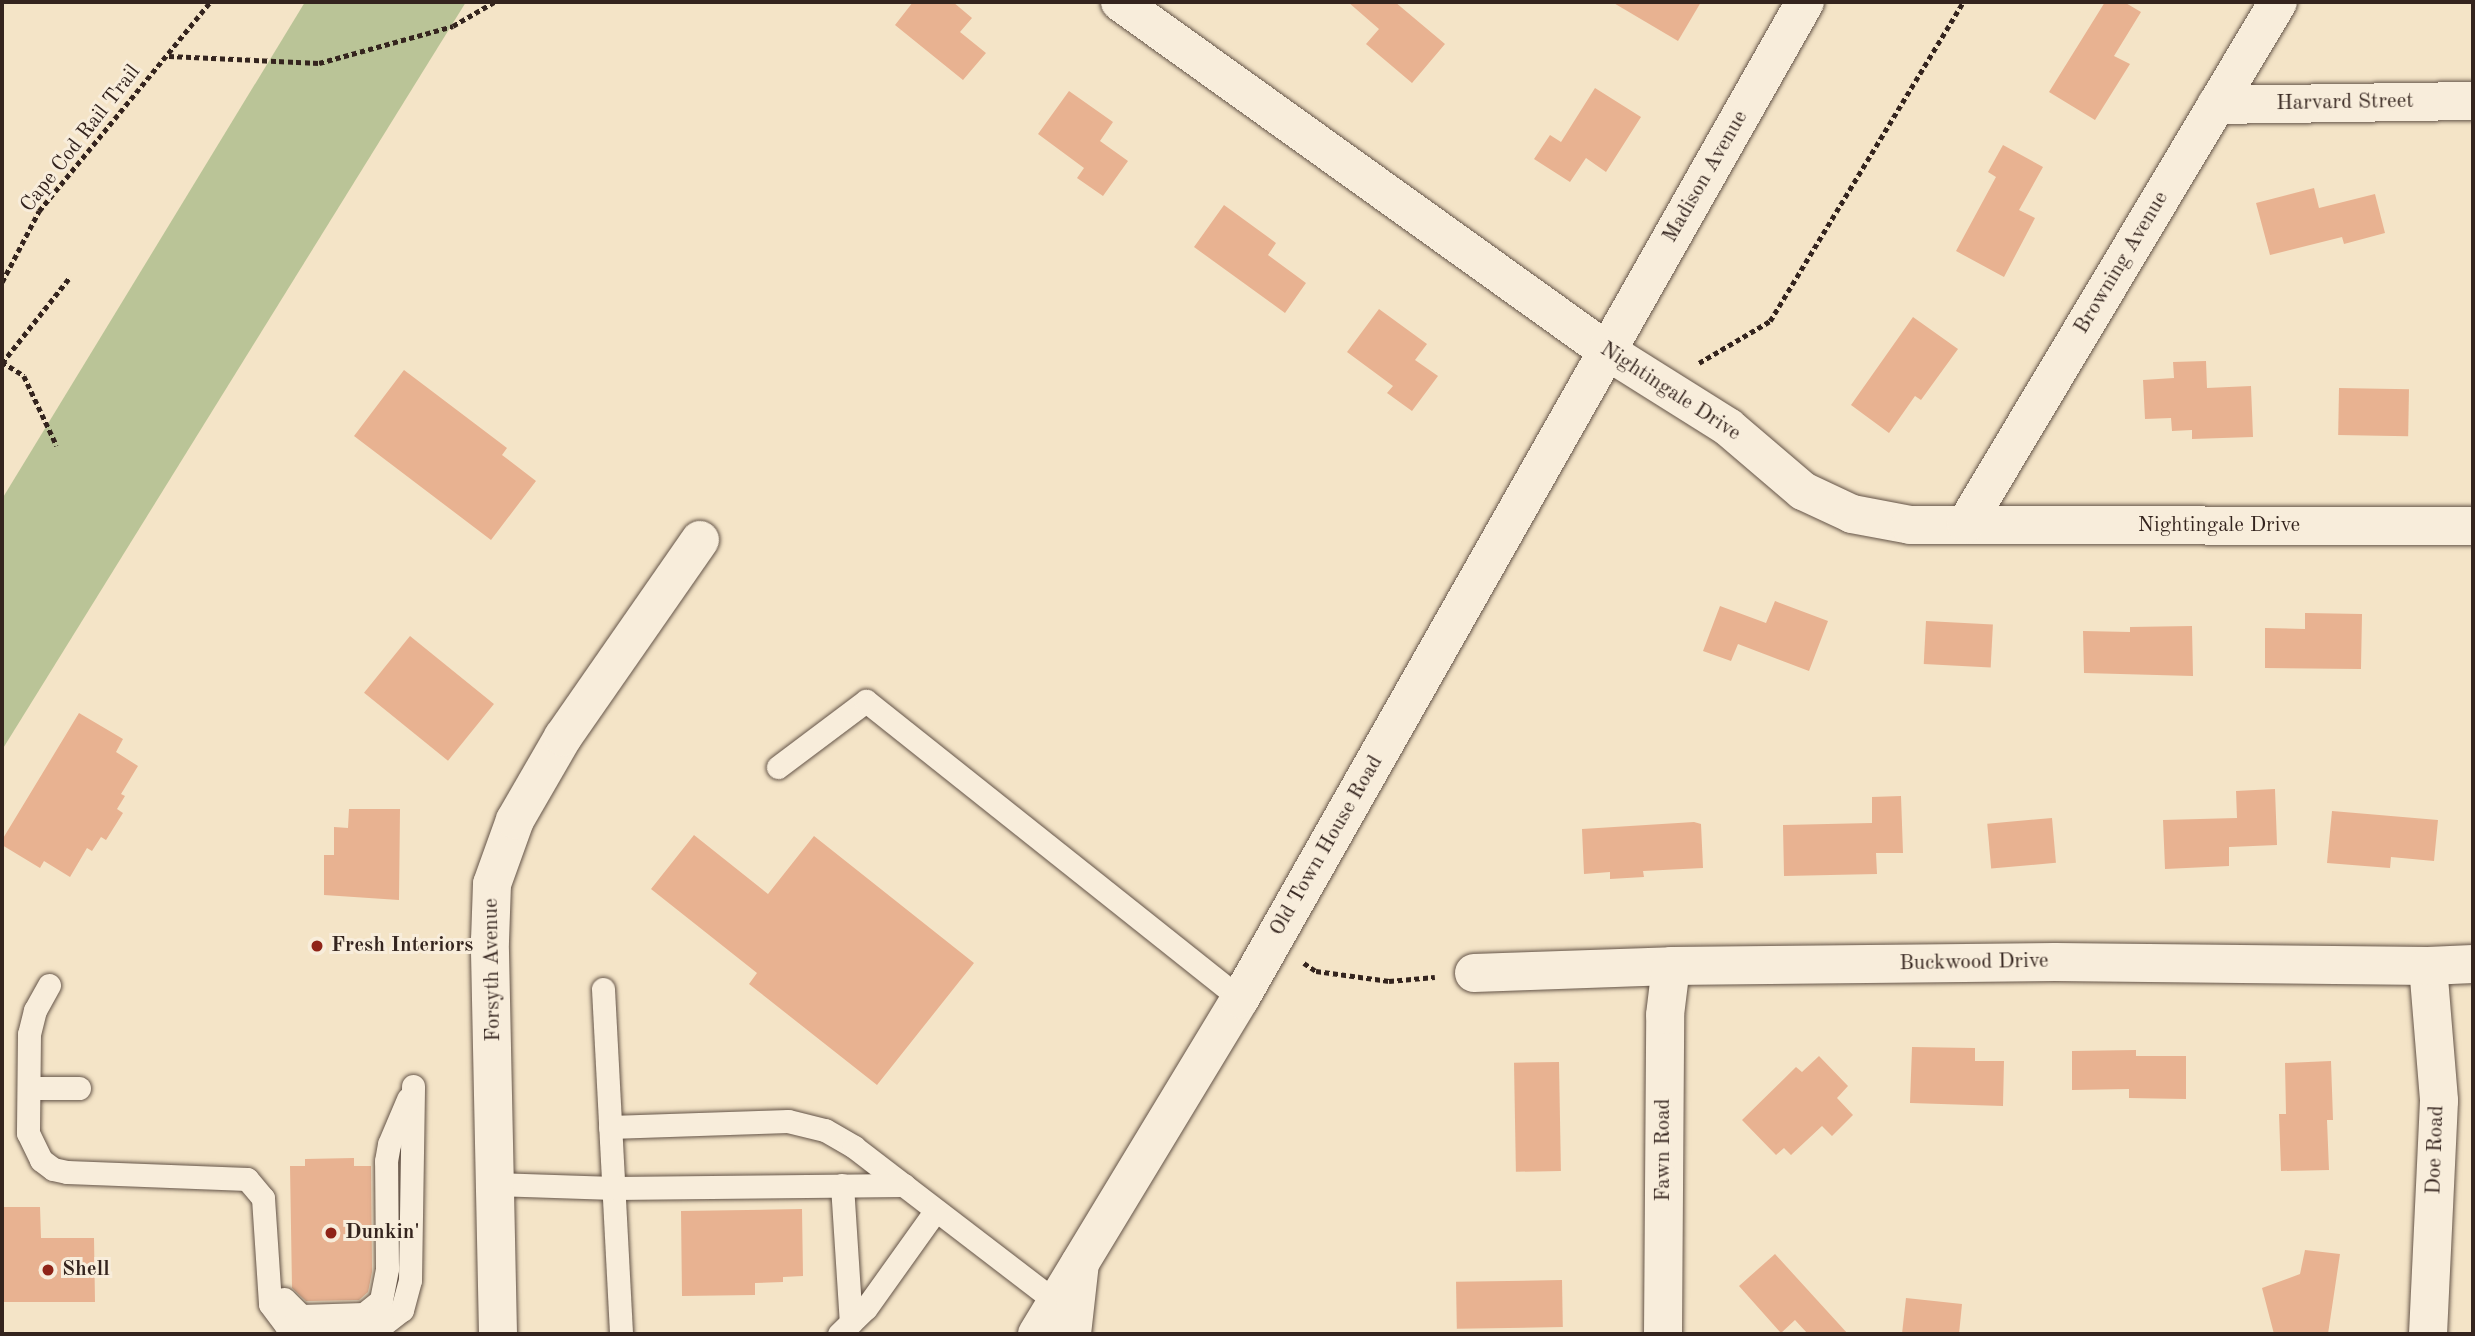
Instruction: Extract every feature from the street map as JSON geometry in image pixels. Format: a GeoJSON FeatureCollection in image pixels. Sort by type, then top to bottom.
{"type":"FeatureCollection","features":[{"type":"Feature","properties":{"kind":"street","name":"Nightingale Drive"},"geometry":{"type":"LineString","coordinates":[[1120,2],[1607,351],[1728,427],[1803,491],[1852,514],[1910,525],[2473,526]]}},
{"type":"Feature","properties":{"kind":"street","name":"Madison Avenue"},"geometry":{"type":"LineString","coordinates":[[1607,351],[1805,2]]}},
{"type":"Feature","properties":{"kind":"street","name":"Browning Avenue"},"geometry":{"type":"LineString","coordinates":[[1966,524],[2278,2]]}},
{"type":"Feature","properties":{"kind":"street","name":"Harvard Street"},"geometry":{"type":"LineString","coordinates":[[2216,104],[2473,101]]}},
{"type":"Feature","properties":{"kind":"street","name":"Old Town House Road"},"geometry":{"type":"LineString","coordinates":[[1064,1318],[1080,1263],[1240,999],[1607,351]]}},
{"type":"Feature","properties":{"kind":"street","name":"Forsyth Avenue"},"geometry":{"type":"LineString","coordinates":[[498,1334],[492,884],[515,820],[563,737],[700,540]]}},
{"type":"Feature","properties":{"kind":"street","name":"Buckwood Drive"},"geometry":{"type":"LineString","coordinates":[[1474,973],[1671,966],[2068,962],[2428,966],[2473,964]]}},
{"type":"Feature","properties":{"kind":"street","name":"Fawn Road"},"geometry":{"type":"LineString","coordinates":[[1663,1334],[1665,1015],[1671,966]]}},
{"type":"Feature","properties":{"kind":"street","name":"Doe Road"},"geometry":{"type":"LineString","coordinates":[[2428,966],[2439,1101],[2428,1334]]}},
{"type":"Feature","properties":{"kind":"street"},"geometry":{"type":"LineString","coordinates":[[1037,1334],[1064,1318]]}},
{"type":"Feature","properties":{"kind":"lane"},"geometry":{"type":"LineString","coordinates":[[778,767],[866,701],[1240,999]]}},
{"type":"Feature","properties":{"kind":"lane"},"geometry":{"type":"LineString","coordinates":[[49,985],[31,1022],[28,1133],[41,1160],[53,1168],[240,1177],[257,1188],[263,1198],[267,1293],[276,1315],[296,1331],[311,1334],[376,1330],[402,1310],[410,1280],[413,1086]]}},
{"type":"Feature","properties":{"kind":"lane"},"geometry":{"type":"LineString","coordinates":[[603,989],[621,1334]]}},
{"type":"Feature","properties":{"kind":"lane"},"geometry":{"type":"LineString","coordinates":[[29,1088],[79,1088]]}},
{"type":"Feature","properties":{"kind":"lane"},"geometry":{"type":"LineString","coordinates":[[610,1127],[788,1121],[825,1130],[854,1147],[936,1210],[1064,1318]]}},
{"type":"Feature","properties":{"kind":"lane"},"geometry":{"type":"LineString","coordinates":[[494,1184],[614,1188],[904,1185]]}},
{"type":"Feature","properties":{"kind":"lane"},"geometry":{"type":"LineString","coordinates":[[842,1185],[845,1329]]}},
{"type":"Feature","properties":{"kind":"lane"},"geometry":{"type":"LineString","coordinates":[[845,1329],[866,1308],[936,1210]]}},
{"type":"Feature","properties":{"kind":"path","name":"Cape Cod Rail Trail"},"geometry":{"type":"LineString","coordinates":[[2,282],[39,211],[210,2]]}},
{"type":"Feature","properties":{"kind":"path"},"geometry":{"type":"LineString","coordinates":[[168,55],[319,63],[453,26],[494,2]]}},
{"type":"Feature","properties":{"kind":"path"},"geometry":{"type":"LineString","coordinates":[[1662,386],[1769,321],[1963,2]]}},
{"type":"Feature","properties":{"kind":"path"},"geometry":{"type":"LineString","coordinates":[[57,446],[24,376],[2,363],[70,276]]}},
{"type":"Feature","properties":{"kind":"path"},"geometry":{"type":"LineString","coordinates":[[1273,940],[1316,971],[1389,981],[1474,973]]}},
{"type":"Feature","properties":{"kind":"green space"},"geometry":{"type":"Polygon","coordinates":[[[305,2],[466,2],[2,750],[2,499],[305,2]]]}},
{"type":"Feature","properties":{"kind":"building"},"geometry":{"type":"Polygon","coordinates":[[[913,2],[953,2],[972,18],[960,32],[986,53],[963,80],[895,25],[913,2]]]}},
{"type":"Feature","properties":{"kind":"building"},"geometry":{"type":"Polygon","coordinates":[[[1348,2],[1395,2],[1445,44],[1412,83],[1366,44],[1379,29],[1348,2]]]}},
{"type":"Feature","properties":{"kind":"building"},"geometry":{"type":"Polygon","coordinates":[[[1612,2],[1701,2],[1678,41],[1612,2]]]}},
{"type":"Feature","properties":{"kind":"building"},"geometry":{"type":"Polygon","coordinates":[[[2105,2],[2124,2],[2141,12],[2114,56],[2130,64],[2095,120],[2049,92],[2105,2]]]}},
{"type":"Feature","properties":{"kind":"building"},"geometry":{"type":"Polygon","coordinates":[[[1595,88],[1641,117],[1606,172],[1586,158],[1570,182],[1534,159],[1550,135],[1561,142],[1595,88]]]}},
{"type":"Feature","properties":{"kind":"building"},"geometry":{"type":"Polygon","coordinates":[[[1069,91],[1113,122],[1100,141],[1128,161],[1103,196],[1077,178],[1084,168],[1038,134],[1069,91]]]}},
{"type":"Feature","properties":{"kind":"building"},"geometry":{"type":"Polygon","coordinates":[[[2003,145],[2043,167],[2019,210],[2035,218],[2004,277],[1956,251],[1996,177],[1988,172],[2003,145]]]}},
{"type":"Feature","properties":{"kind":"building"},"geometry":{"type":"Polygon","coordinates":[[[2314,188],[2319,208],[2375,194],[2385,233],[2344,244],[2342,237],[2270,255],[2256,203],[2314,188]]]}},
{"type":"Feature","properties":{"kind":"building"},"geometry":{"type":"Polygon","coordinates":[[[1224,205],[1276,243],[1268,255],[1306,283],[1285,313],[1194,247],[1224,205]]]}},
{"type":"Feature","properties":{"kind":"building"},"geometry":{"type":"Polygon","coordinates":[[[1379,309],[1427,344],[1415,360],[1438,376],[1412,411],[1387,393],[1393,386],[1347,352],[1379,309]]]}},
{"type":"Feature","properties":{"kind":"building"},"geometry":{"type":"Polygon","coordinates":[[[1913,317],[1958,349],[1921,400],[1915,396],[1889,433],[1851,405],[1913,317]]]}},
{"type":"Feature","properties":{"kind":"building"},"geometry":{"type":"Polygon","coordinates":[[[2206,361],[2207,388],[2251,386],[2253,437],[2192,439],[2192,430],[2172,431],[2171,418],[2145,419],[2143,380],[2174,378],[2173,362],[2206,361]]]}},
{"type":"Feature","properties":{"kind":"building"},"geometry":{"type":"Polygon","coordinates":[[[404,370],[507,448],[502,455],[536,481],[491,540],[354,436],[404,370]]]}},
{"type":"Feature","properties":{"kind":"building"},"geometry":{"type":"Polygon","coordinates":[[[2339,388],[2409,389],[2408,436],[2338,435],[2339,388]]]}},
{"type":"Feature","properties":{"kind":"building"},"geometry":{"type":"Polygon","coordinates":[[[1775,601],[1828,621],[1809,671],[1738,644],[1731,661],[1703,651],[1720,606],[1766,623],[1775,601]]]}},
{"type":"Feature","properties":{"kind":"building"},"geometry":{"type":"Polygon","coordinates":[[[2305,613],[2362,614],[2361,669],[2265,668],[2265,628],[2305,629],[2305,613]]]}},
{"type":"Feature","properties":{"kind":"building"},"geometry":{"type":"Polygon","coordinates":[[[1926,621],[1993,625],[1991,667],[1924,664],[1926,621]]]}},
{"type":"Feature","properties":{"kind":"building"},"geometry":{"type":"Polygon","coordinates":[[[2192,626],[2193,676],[2084,673],[2083,631],[2130,632],[2130,627],[2192,626]]]}},
{"type":"Feature","properties":{"kind":"building"},"geometry":{"type":"Polygon","coordinates":[[[410,636],[494,704],[448,761],[364,693],[410,636]]]}},
{"type":"Feature","properties":{"kind":"building"},"geometry":{"type":"Polygon","coordinates":[[[79,713],[123,739],[116,752],[138,766],[121,794],[125,796],[117,809],[123,813],[106,840],[101,837],[92,851],[87,848],[70,877],[44,861],[40,868],[2,845],[2,840],[79,713]]]}},
{"type":"Feature","properties":{"kind":"building"},"geometry":{"type":"Polygon","coordinates":[[[2275,789],[2277,845],[2229,847],[2229,866],[2165,869],[2163,820],[2237,818],[2236,791],[2275,789]]]}},
{"type":"Feature","properties":{"kind":"building"},"geometry":{"type":"Polygon","coordinates":[[[1901,796],[1903,853],[1876,853],[1877,874],[1784,876],[1783,825],[1872,823],[1872,797],[1901,796]]]}},
{"type":"Feature","properties":{"kind":"building"},"geometry":{"type":"Polygon","coordinates":[[[349,809],[400,809],[399,900],[324,895],[324,855],[334,855],[334,827],[348,828],[349,809]]]}},
{"type":"Feature","properties":{"kind":"building"},"geometry":{"type":"Polygon","coordinates":[[[2332,811],[2438,820],[2434,861],[2391,857],[2390,868],[2327,863],[2332,811]]]}},
{"type":"Feature","properties":{"kind":"building"},"geometry":{"type":"Polygon","coordinates":[[[2052,818],[2056,863],[1991,868],[1987,824],[2052,818]]]}},
{"type":"Feature","properties":{"kind":"building"},"geometry":{"type":"Polygon","coordinates":[[[1694,822],[1701,824],[1703,868],[1643,871],[1644,877],[1610,879],[1610,872],[1584,874],[1582,829],[1694,822]]]}},
{"type":"Feature","properties":{"kind":"building"},"geometry":{"type":"Polygon","coordinates":[[[694,835],[768,894],[814,836],[974,963],[877,1085],[749,984],[757,973],[651,889],[694,835]]]}},
{"type":"Feature","properties":{"kind":"building"},"geometry":{"type":"Polygon","coordinates":[[[1912,1047],[1975,1048],[1975,1061],[2004,1061],[2003,1106],[1910,1103],[1912,1047]]]}},
{"type":"Feature","properties":{"kind":"building"},"geometry":{"type":"Polygon","coordinates":[[[2136,1050],[2136,1056],[2186,1056],[2186,1099],[2129,1098],[2129,1089],[2072,1090],[2072,1051],[2136,1050]]]}},
{"type":"Feature","properties":{"kind":"building"},"geometry":{"type":"Polygon","coordinates":[[[1819,1056],[1848,1086],[1837,1098],[1853,1115],[1832,1136],[1822,1126],[1791,1155],[1784,1148],[1776,1155],[1742,1120],[1796,1067],[1802,1072],[1819,1056]]]}},
{"type":"Feature","properties":{"kind":"building"},"geometry":{"type":"Polygon","coordinates":[[[2331,1061],[2333,1120],[2327,1120],[2329,1170],[2281,1171],[2279,1114],[2286,1114],[2285,1063],[2331,1061]]]}},
{"type":"Feature","properties":{"kind":"building"},"geometry":{"type":"Polygon","coordinates":[[[1559,1062],[1561,1171],[1516,1172],[1514,1063],[1559,1062]]]}},
{"type":"Feature","properties":{"kind":"building","name":"Dunkin'"},"geometry":{"type":"Polygon","coordinates":[[[354,1158],[354,1166],[371,1166],[372,1272],[368,1292],[359,1300],[306,1301],[292,1288],[290,1166],[305,1166],[305,1159],[354,1158]]]}},
{"type":"Feature","properties":{"kind":"building","name":"Shell"},"geometry":{"type":"Polygon","coordinates":[[[2,1207],[40,1207],[41,1238],[94,1238],[95,1302],[2,1302],[2,1207]]]}},
{"type":"Feature","properties":{"kind":"building"},"geometry":{"type":"Polygon","coordinates":[[[802,1209],[803,1276],[783,1277],[783,1282],[755,1283],[755,1295],[682,1296],[681,1211],[802,1209]]]}},
{"type":"Feature","properties":{"kind":"building"},"geometry":{"type":"Polygon","coordinates":[[[2305,1250],[2340,1254],[2328,1334],[2274,1334],[2262,1288],[2300,1274],[2305,1250]]]}},
{"type":"Feature","properties":{"kind":"building"},"geometry":{"type":"Polygon","coordinates":[[[1775,1254],[1848,1334],[1808,1334],[1795,1320],[1781,1333],[1739,1286],[1775,1254]]]}},
{"type":"Feature","properties":{"kind":"building"},"geometry":{"type":"Polygon","coordinates":[[[1562,1280],[1563,1327],[1457,1329],[1456,1282],[1562,1280]]]}},
{"type":"Feature","properties":{"kind":"building"},"geometry":{"type":"Polygon","coordinates":[[[1906,1298],[1962,1304],[1959,1334],[1902,1334],[1906,1298]]]}},
{"type":"Feature","properties":{"kind":"place","name":"Fresh Interiors"},"geometry":{"type":"Point","coordinates":[317,946]}},
{"type":"Feature","properties":{"kind":"place","name":"Dunkin'"},"geometry":{"type":"Point","coordinates":[331,1233]}},
{"type":"Feature","properties":{"kind":"place","name":"Shell"},"geometry":{"type":"Point","coordinates":[48,1270]}}]}
